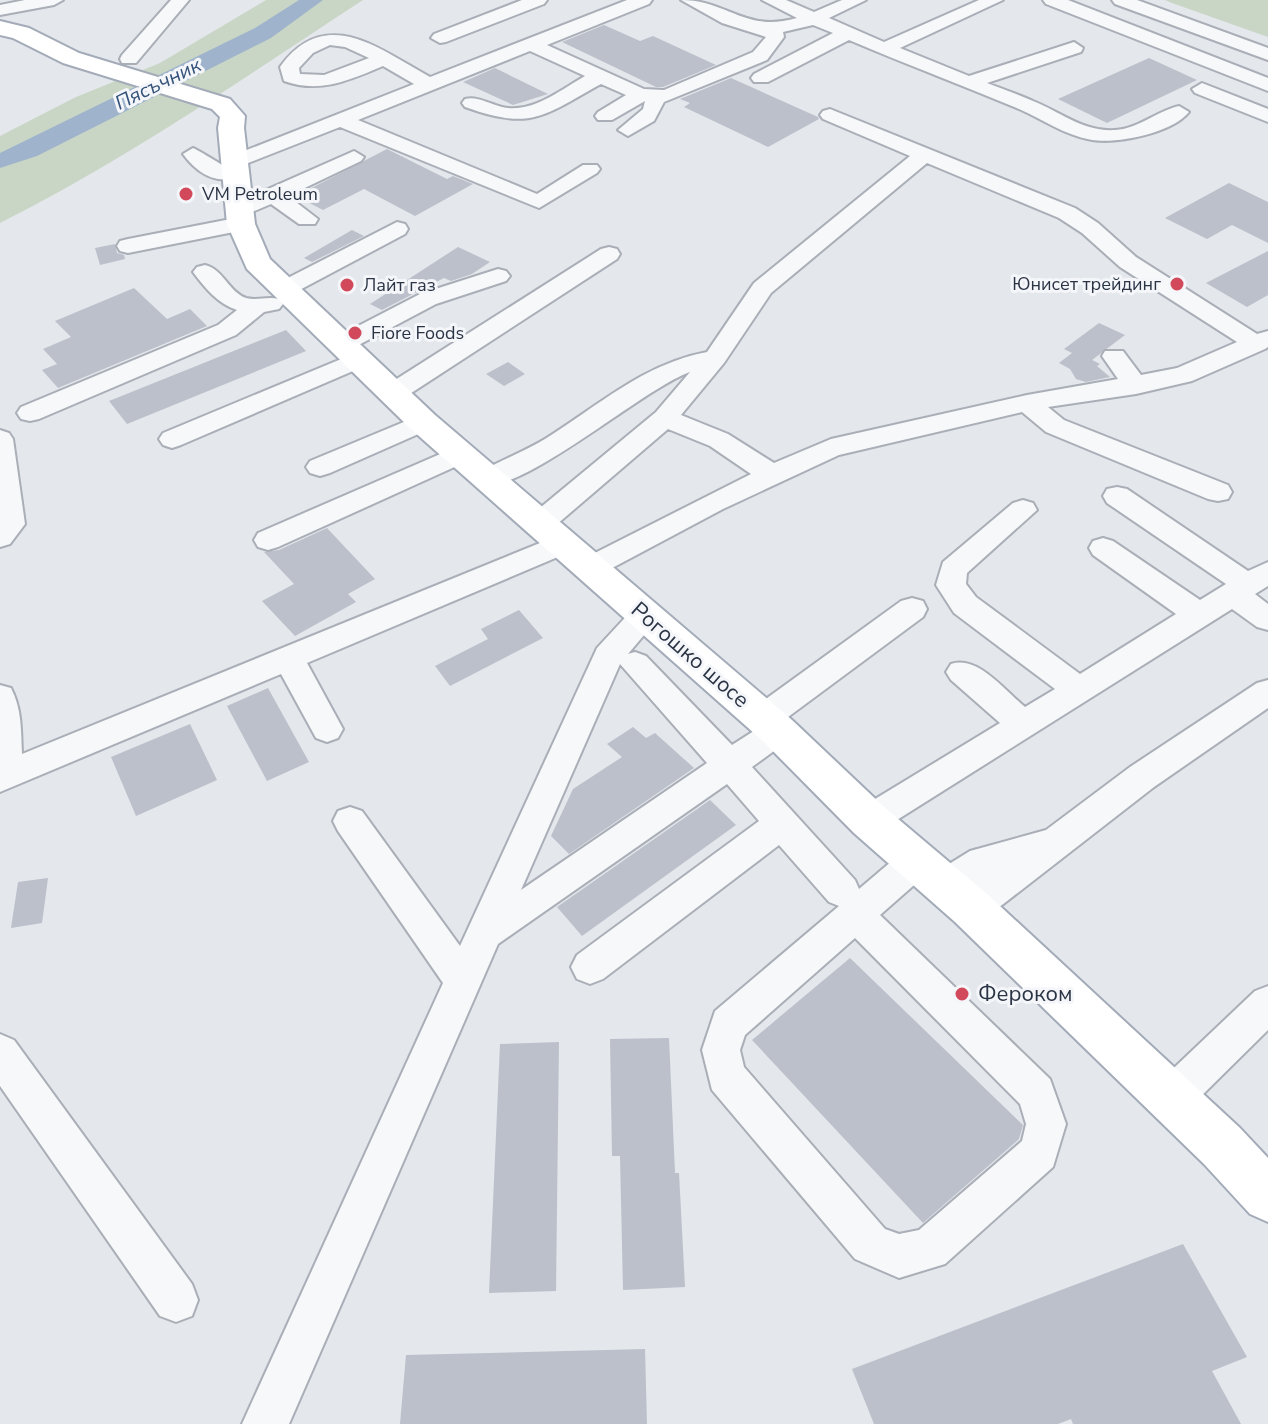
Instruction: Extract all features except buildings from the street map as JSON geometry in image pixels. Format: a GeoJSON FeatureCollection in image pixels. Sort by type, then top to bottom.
{"type":"FeatureCollection","features":[{"type":"Feature","properties":{"kind":"main road","name":"Рогошко шосе"},"geometry":{"type":"LineString","coordinates":[[0,28],[6,41],[24,51],[115,69],[195,99],[231,128],[230,167],[241,217],[257,263],[296,293],[350,352],[423,422],[771,725],[869,820],[945,884],[1222,1146],[1268,1196]]}},
{"type":"Feature","properties":{"kind":"main road","name":"Рогошко шосе"},"geometry":{"type":"LineString","coordinates":[[1222,1146],[1268,1176]]}},
{"type":"Feature","properties":{"kind":"street"},"geometry":{"type":"LineString","coordinates":[[0,10],[54,0]]}},
{"type":"Feature","properties":{"kind":"street"},"geometry":{"type":"LineString","coordinates":[[115,69],[180,0]]}},
{"type":"Feature","properties":{"kind":"street"},"geometry":{"type":"LineString","coordinates":[[440,38],[538,0]]}},
{"type":"Feature","properties":{"kind":"street"},"geometry":{"type":"LineString","coordinates":[[193,154],[205,167],[230,167],[338,119],[643,0]]}},
{"type":"Feature","properties":{"kind":"street"},"geometry":{"type":"LineString","coordinates":[[690,0],[742,26],[772,27],[813,19],[857,0]]}},
{"type":"Feature","properties":{"kind":"street"},"geometry":{"type":"LineString","coordinates":[[771,0],[1029,106],[1072,129],[1115,136],[1137,131],[1179,112]]}},
{"type":"Feature","properties":{"kind":"street"},"geometry":{"type":"LineString","coordinates":[[885,48],[994,0]]}},
{"type":"Feature","properties":{"kind":"street"},"geometry":{"type":"LineString","coordinates":[[1052,0],[1268,85]]}},
{"type":"Feature","properties":{"kind":"street"},"geometry":{"type":"LineString","coordinates":[[1121,0],[1268,54]]}},
{"type":"Feature","properties":{"kind":"street"},"geometry":{"type":"LineString","coordinates":[[530,44],[619,85],[648,96],[667,96],[760,56],[775,37],[772,27]]}},
{"type":"Feature","properties":{"kind":"street"},"geometry":{"type":"LineString","coordinates":[[761,78],[848,33]]}},
{"type":"Feature","properties":{"kind":"street"},"geometry":{"type":"LineString","coordinates":[[971,82],[1074,48]]}},
{"type":"Feature","properties":{"kind":"street"},"geometry":{"type":"LineString","coordinates":[[381,60],[428,84]]}},
{"type":"Feature","properties":{"kind":"street"},"geometry":{"type":"LineString","coordinates":[[472,103],[503,114],[532,114],[600,76]]}},
{"type":"Feature","properties":{"kind":"street"},"geometry":{"type":"LineString","coordinates":[[573,111],[619,85]]}},
{"type":"Feature","properties":{"kind":"street"},"geometry":{"type":"LineString","coordinates":[[1202,89],[1268,116]]}},
{"type":"Feature","properties":{"kind":"street"},"geometry":{"type":"LineString","coordinates":[[605,116],[648,96]]}},
{"type":"Feature","properties":{"kind":"street"},"geometry":{"type":"LineString","coordinates":[[628,130],[652,113],[656,105],[648,96]]}},
{"type":"Feature","properties":{"kind":"street"},"geometry":{"type":"LineString","coordinates":[[379,126],[406,111],[407,105],[395,97]]}},
{"type":"Feature","properties":{"kind":"street"},"geometry":{"type":"LineString","coordinates":[[830,115],[1078,219],[1128,262],[1262,341]]}},
{"type":"Feature","properties":{"kind":"street"},"geometry":{"type":"LineString","coordinates":[[338,119],[539,202],[590,169]]}},
{"type":"Feature","properties":{"kind":"street"},"geometry":{"type":"LineString","coordinates":[[563,545],[715,358],[762,288],[925,154]]}},
{"type":"Feature","properties":{"kind":"street"},"geometry":{"type":"LineString","coordinates":[[128,246],[241,217],[272,195],[354,157]]}},
{"type":"Feature","properties":{"kind":"street"},"geometry":{"type":"LineString","coordinates":[[272,195],[307,219]]}},
{"type":"Feature","properties":{"kind":"street"},"geometry":{"type":"LineString","coordinates":[[30,413],[227,330],[256,307],[296,293],[403,231]]}},
{"type":"Feature","properties":{"kind":"street"},"geometry":{"type":"LineString","coordinates":[[393,393],[609,254]]}},
{"type":"Feature","properties":{"kind":"street"},"geometry":{"type":"LineString","coordinates":[[205,272],[242,307],[256,307]]}},
{"type":"Feature","properties":{"kind":"street"},"geometry":{"type":"LineString","coordinates":[[172,439],[350,352],[428,299],[498,276]]}},
{"type":"Feature","properties":{"kind":"street"},"geometry":{"type":"LineString","coordinates":[[0,697],[5,716],[3,776],[563,545],[713,502],[831,448],[1027,403],[1136,386],[1183,375],[1262,341]]}},
{"type":"Feature","properties":{"kind":"street"},"geometry":{"type":"LineString","coordinates":[[1114,356],[1136,386]]}},
{"type":"Feature","properties":{"kind":"street"},"geometry":{"type":"LineString","coordinates":[[488,479],[553,446],[664,372],[688,362],[715,358]]}},
{"type":"Feature","properties":{"kind":"street"},"geometry":{"type":"LineString","coordinates":[[1027,403],[1055,426],[1087,441],[1218,492]]}},
{"type":"Feature","properties":{"kind":"street"},"geometry":{"type":"LineString","coordinates":[[665,418],[719,440],[772,475]]}},
{"type":"Feature","properties":{"kind":"street"},"geometry":{"type":"LineString","coordinates":[[320,467],[423,422]]}},
{"type":"Feature","properties":{"kind":"street"},"geometry":{"type":"LineString","coordinates":[[0,439],[11,524],[0,537]]}},
{"type":"Feature","properties":{"kind":"street"},"geometry":{"type":"LineString","coordinates":[[268,540],[461,454]]}},
{"type":"Feature","properties":{"kind":"street"},"geometry":{"type":"LineString","coordinates":[[1117,496],[1250,584],[1268,619]]}},
{"type":"Feature","properties":{"kind":"street"},"geometry":{"type":"LineString","coordinates":[[1023,510],[953,569],[951,585],[965,605],[1079,690]]}},
{"type":"Feature","properties":{"kind":"street"},"geometry":{"type":"LineString","coordinates":[[1103,548],[1199,615]]}},
{"type":"Feature","properties":{"kind":"street"},"geometry":{"type":"LineString","coordinates":[[869,820],[1250,584]]}},
{"type":"Feature","properties":{"kind":"street"},"geometry":{"type":"LineString","coordinates":[[484,933],[730,765],[771,725],[912,609]]}},
{"type":"Feature","properties":{"kind":"street"},"geometry":{"type":"LineString","coordinates":[[265,1424],[608,656],[645,616]]}},
{"type":"Feature","properties":{"kind":"street"},"geometry":{"type":"LineString","coordinates":[[289,659],[327,729]]}},
{"type":"Feature","properties":{"kind":"street"},"geometry":{"type":"LineString","coordinates":[[635,664],[782,823],[848,902],[1036,1093],[1046,1124],[1039,1153],[930,1249],[899,1256],[870,1244],[726,1076],[721,1050],[729,1024],[848,902],[945,884],[982,862],[1056,843],[1142,777],[1268,692]]}},
{"type":"Feature","properties":{"kind":"street"},"geometry":{"type":"LineString","coordinates":[[962,672],[1023,724]]}},
{"type":"Feature","properties":{"kind":"street"},"geometry":{"type":"LineString","coordinates":[[350,821],[463,981]]}},
{"type":"Feature","properties":{"kind":"street"},"geometry":{"type":"LineString","coordinates":[[590,967],[782,823]]}},
{"type":"Feature","properties":{"kind":"street"},"geometry":{"type":"LineString","coordinates":[[1171,1098],[1268,1004]]}},
{"type":"Feature","properties":{"kind":"street"},"geometry":{"type":"LineString","coordinates":[[0,1053],[176,1300]]}},
{"type":"Feature","properties":{"kind":"green space"},"geometry":{"type":"Polygon","coordinates":[[[266,0],[363,0],[139,145],[0,223],[0,136],[76,97],[160,63],[266,0]]]}},
{"type":"Feature","properties":{"kind":"green space"},"geometry":{"type":"Polygon","coordinates":[[[1165,0],[1268,0],[1268,37],[1172,3],[1165,0]]]}},
{"type":"Feature","properties":{"kind":"waterway","name":"Пясъчник"},"geometry":{"type":"LineString","coordinates":[[0,161],[28,151],[263,33],[313,0]]}},
{"type":"Feature","properties":{"kind":"place","name":"VM Petroleum"},"geometry":{"type":"Point","coordinates":[186,194]}},
{"type":"Feature","properties":{"kind":"place","name":"Юнисет трейдинг"},"geometry":{"type":"Point","coordinates":[1177,284]}},
{"type":"Feature","properties":{"kind":"place","name":"Лайт газ"},"geometry":{"type":"Point","coordinates":[347,285]}},
{"type":"Feature","properties":{"kind":"place","name":"Fiore Foods"},"geometry":{"type":"Point","coordinates":[355,333]}},
{"type":"Feature","properties":{"kind":"place","name":"Фероком"},"geometry":{"type":"Point","coordinates":[962,994]}}]}
